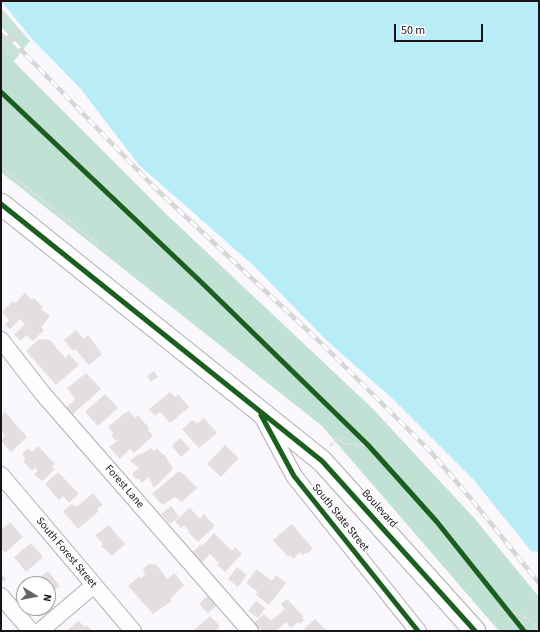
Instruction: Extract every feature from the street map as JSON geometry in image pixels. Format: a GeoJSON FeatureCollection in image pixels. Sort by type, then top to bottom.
{"type":"FeatureCollection","features":[{"type":"Feature","properties":{"kind":"main road","name":"Boulevard"},"geometry":{"type":"LineString","coordinates":[[1,204],[322,461],[475,631]]}},
{"type":"Feature","properties":{"kind":"street","name":"Forest Lane"},"geometry":{"type":"LineString","coordinates":[[1,340],[42,394],[250,631]]}},
{"type":"Feature","properties":{"kind":"street","name":"South State Street"},"geometry":{"type":"LineString","coordinates":[[259,410],[294,476],[418,631]]}},
{"type":"Feature","properties":{"kind":"street","name":"South Forest Street"},"geometry":{"type":"LineString","coordinates":[[1,475],[133,631]]}},
{"type":"Feature","properties":{"kind":"street"},"geometry":{"type":"LineString","coordinates":[[40,631],[94,586]]}},
{"type":"Feature","properties":{"kind":"street"},"geometry":{"type":"LineString","coordinates":[[1,596],[31,631]]}},
{"type":"Feature","properties":{"kind":"path"},"geometry":{"type":"LineString","coordinates":[[1,167],[99,245]]}},
{"type":"Feature","properties":{"kind":"path"},"geometry":{"type":"LineString","coordinates":[[328,449],[337,438],[344,444],[368,445]]}},
{"type":"Feature","properties":{"kind":"path"},"geometry":{"type":"LineString","coordinates":[[363,440],[373,450]]}},
{"type":"Feature","properties":{"kind":"path"},"geometry":{"type":"LineString","coordinates":[[502,604],[515,620]]}},
{"type":"Feature","properties":{"kind":"path"},"geometry":{"type":"LineString","coordinates":[[507,610],[529,619],[539,631]]}},
{"type":"Feature","properties":{"kind":"green space"},"geometry":{"type":"Polygon","coordinates":[[[1,8],[30,41],[1,77],[1,8]]]}},
{"type":"Feature","properties":{"kind":"green space"},"geometry":{"type":"Polygon","coordinates":[[[1,49],[165,213],[372,408],[475,519],[539,597],[539,631],[499,631],[322,426],[1,172],[1,49]]]}},
{"type":"Feature","properties":{"kind":"water"},"geometry":{"type":"Polygon","coordinates":[[[1,1],[539,1],[539,552],[531,551],[473,479],[394,400],[325,339],[254,266],[139,165],[80,88],[33,40],[1,1]]]}},
{"type":"Feature","properties":{"kind":"building"},"geometry":{"type":"Polygon","coordinates":[[[25,293],[32,300],[34,298],[43,307],[41,309],[50,316],[41,327],[44,330],[33,341],[26,335],[21,341],[14,335],[25,324],[20,319],[10,329],[5,325],[9,320],[2,312],[13,301],[15,303],[25,293]]]}},
{"type":"Feature","properties":{"kind":"building"},"geometry":{"type":"Polygon","coordinates":[[[76,330],[84,339],[88,335],[102,354],[89,365],[75,349],[73,351],[64,340],[76,330]]]}},
{"type":"Feature","properties":{"kind":"building"},"geometry":{"type":"Polygon","coordinates":[[[39,339],[50,340],[65,358],[69,354],[79,365],[56,385],[26,351],[39,339]]]}},
{"type":"Feature","properties":{"kind":"building"},"geometry":{"type":"Polygon","coordinates":[[[154,371],[158,377],[151,382],[147,376],[154,371]]]}},
{"type":"Feature","properties":{"kind":"building"},"geometry":{"type":"Polygon","coordinates":[[[86,373],[101,389],[72,415],[66,408],[75,399],[67,388],[86,373]]]}},
{"type":"Feature","properties":{"kind":"building"},"geometry":{"type":"Polygon","coordinates":[[[170,392],[175,397],[178,394],[189,407],[170,423],[160,412],[155,416],[149,409],[170,392]]]}},
{"type":"Feature","properties":{"kind":"building"},"geometry":{"type":"Polygon","coordinates":[[[105,394],[118,408],[98,426],[85,412],[105,394]]]}},
{"type":"Feature","properties":{"kind":"building"},"geometry":{"type":"Polygon","coordinates":[[[129,411],[135,418],[138,415],[149,428],[148,430],[153,436],[134,453],[130,449],[120,459],[109,447],[120,439],[116,441],[112,437],[113,433],[108,427],[129,411]]]}},
{"type":"Feature","properties":{"kind":"building"},"geometry":{"type":"Polygon","coordinates":[[[5,412],[27,437],[11,452],[1,441],[5,435],[1,431],[1,416],[5,412]]]}},
{"type":"Feature","properties":{"kind":"building"},"geometry":{"type":"Polygon","coordinates":[[[204,418],[217,433],[199,448],[182,429],[193,420],[197,424],[204,418]]]}},
{"type":"Feature","properties":{"kind":"building"},"geometry":{"type":"Polygon","coordinates":[[[180,438],[190,449],[181,457],[172,446],[180,438]]]}},
{"type":"Feature","properties":{"kind":"building"},"geometry":{"type":"Polygon","coordinates":[[[225,445],[239,458],[221,477],[207,464],[225,445]]]}},
{"type":"Feature","properties":{"kind":"building"},"geometry":{"type":"Polygon","coordinates":[[[38,446],[55,464],[52,466],[55,469],[43,481],[34,475],[38,471],[35,468],[32,471],[23,461],[25,458],[22,454],[28,448],[32,452],[38,446]]]}},
{"type":"Feature","properties":{"kind":"building"},"geometry":{"type":"Polygon","coordinates":[[[151,448],[154,451],[157,448],[163,455],[164,454],[173,469],[154,488],[148,477],[142,483],[138,478],[136,479],[132,474],[139,468],[130,461],[138,454],[139,455],[151,448]]]}},
{"type":"Feature","properties":{"kind":"building"},"geometry":{"type":"Polygon","coordinates":[[[179,471],[197,488],[182,502],[175,497],[163,505],[152,494],[179,471]]]}},
{"type":"Feature","properties":{"kind":"building"},"geometry":{"type":"Polygon","coordinates":[[[58,472],[79,494],[69,503],[63,496],[59,500],[45,484],[58,472]]]}},
{"type":"Feature","properties":{"kind":"building"},"geometry":{"type":"Polygon","coordinates":[[[93,493],[103,505],[97,509],[99,511],[78,529],[63,511],[72,504],[75,507],[79,505],[93,493]]]}},
{"type":"Feature","properties":{"kind":"building"},"geometry":{"type":"Polygon","coordinates":[[[171,506],[179,516],[170,524],[161,514],[171,506]]]}},
{"type":"Feature","properties":{"kind":"building"},"geometry":{"type":"Polygon","coordinates":[[[190,508],[200,519],[204,514],[215,526],[198,542],[188,532],[189,531],[184,525],[181,528],[175,521],[190,508]]]}},
{"type":"Feature","properties":{"kind":"building"},"geometry":{"type":"Polygon","coordinates":[[[10,522],[23,537],[5,553],[1,548],[1,530],[10,522]]]}},
{"type":"Feature","properties":{"kind":"building"},"geometry":{"type":"Polygon","coordinates":[[[292,524],[313,549],[302,555],[300,552],[293,559],[290,555],[288,557],[273,540],[292,524]]]}},
{"type":"Feature","properties":{"kind":"building"},"geometry":{"type":"Polygon","coordinates":[[[109,525],[125,544],[112,556],[101,546],[103,544],[95,535],[109,525]]]}},
{"type":"Feature","properties":{"kind":"building"},"geometry":{"type":"Polygon","coordinates":[[[214,533],[232,551],[235,547],[242,554],[225,572],[217,565],[219,563],[210,554],[201,564],[191,554],[201,544],[202,546],[214,533]]]}},
{"type":"Feature","properties":{"kind":"building"},"geometry":{"type":"Polygon","coordinates":[[[31,543],[43,557],[26,572],[14,557],[31,543]]]}},
{"type":"Feature","properties":{"kind":"building"},"geometry":{"type":"Polygon","coordinates":[[[149,564],[157,565],[167,579],[174,573],[184,585],[170,599],[172,601],[153,614],[128,586],[139,577],[141,578],[145,575],[143,569],[149,564]]]}},
{"type":"Feature","properties":{"kind":"building"},"geometry":{"type":"Polygon","coordinates":[[[237,567],[247,575],[238,587],[228,579],[237,567]]]}},
{"type":"Feature","properties":{"kind":"building"},"geometry":{"type":"Polygon","coordinates":[[[257,569],[272,581],[276,575],[286,583],[269,605],[256,595],[258,592],[246,583],[257,569]]]}},
{"type":"Feature","properties":{"kind":"building"},"geometry":{"type":"Polygon","coordinates":[[[48,571],[52,576],[41,576],[48,571]]]}},
{"type":"Feature","properties":{"kind":"building"},"geometry":{"type":"Polygon","coordinates":[[[1,573],[6,579],[1,583],[1,573]]]}},
{"type":"Feature","properties":{"kind":"building"},"geometry":{"type":"Polygon","coordinates":[[[56,581],[60,586],[56,589],[56,581]]]}},
{"type":"Feature","properties":{"kind":"building"},"geometry":{"type":"Polygon","coordinates":[[[209,594],[218,604],[208,613],[199,604],[209,594]]]}},
{"type":"Feature","properties":{"kind":"building"},"geometry":{"type":"Polygon","coordinates":[[[287,599],[304,617],[302,618],[305,620],[300,624],[298,622],[291,628],[286,622],[276,631],[262,631],[254,623],[264,614],[271,621],[285,609],[281,604],[287,599]]]}},
{"type":"Feature","properties":{"kind":"building"},"geometry":{"type":"Polygon","coordinates":[[[256,601],[265,608],[258,618],[248,611],[256,601]]]}},
{"type":"Feature","properties":{"kind":"building"},"geometry":{"type":"Polygon","coordinates":[[[210,616],[220,626],[215,631],[193,631],[210,616]]]}},
{"type":"Feature","properties":{"kind":"building"},"geometry":{"type":"Polygon","coordinates":[[[315,619],[327,631],[302,631],[315,619]]]}},
{"type":"Feature","properties":{"kind":"building"},"geometry":{"type":"Polygon","coordinates":[[[78,621],[86,627],[87,625],[92,631],[66,631],[78,621]]]}},
{"type":"Feature","properties":{"kind":"railway"},"geometry":{"type":"LineString","coordinates":[[1,29],[155,188],[319,341],[430,451],[539,583]]}},
{"type":"Feature","properties":{"kind":"cycle path"},"geometry":{"type":"LineString","coordinates":[[1,92],[200,281],[368,445],[437,522],[524,631]]}},
{"type":"Feature","properties":{"kind":"cycle path"},"geometry":{"type":"LineString","coordinates":[[1,204],[322,461],[475,631]]}},
{"type":"Feature","properties":{"kind":"cycle path"},"geometry":{"type":"LineString","coordinates":[[261,415],[294,476],[418,631]]}}]}
